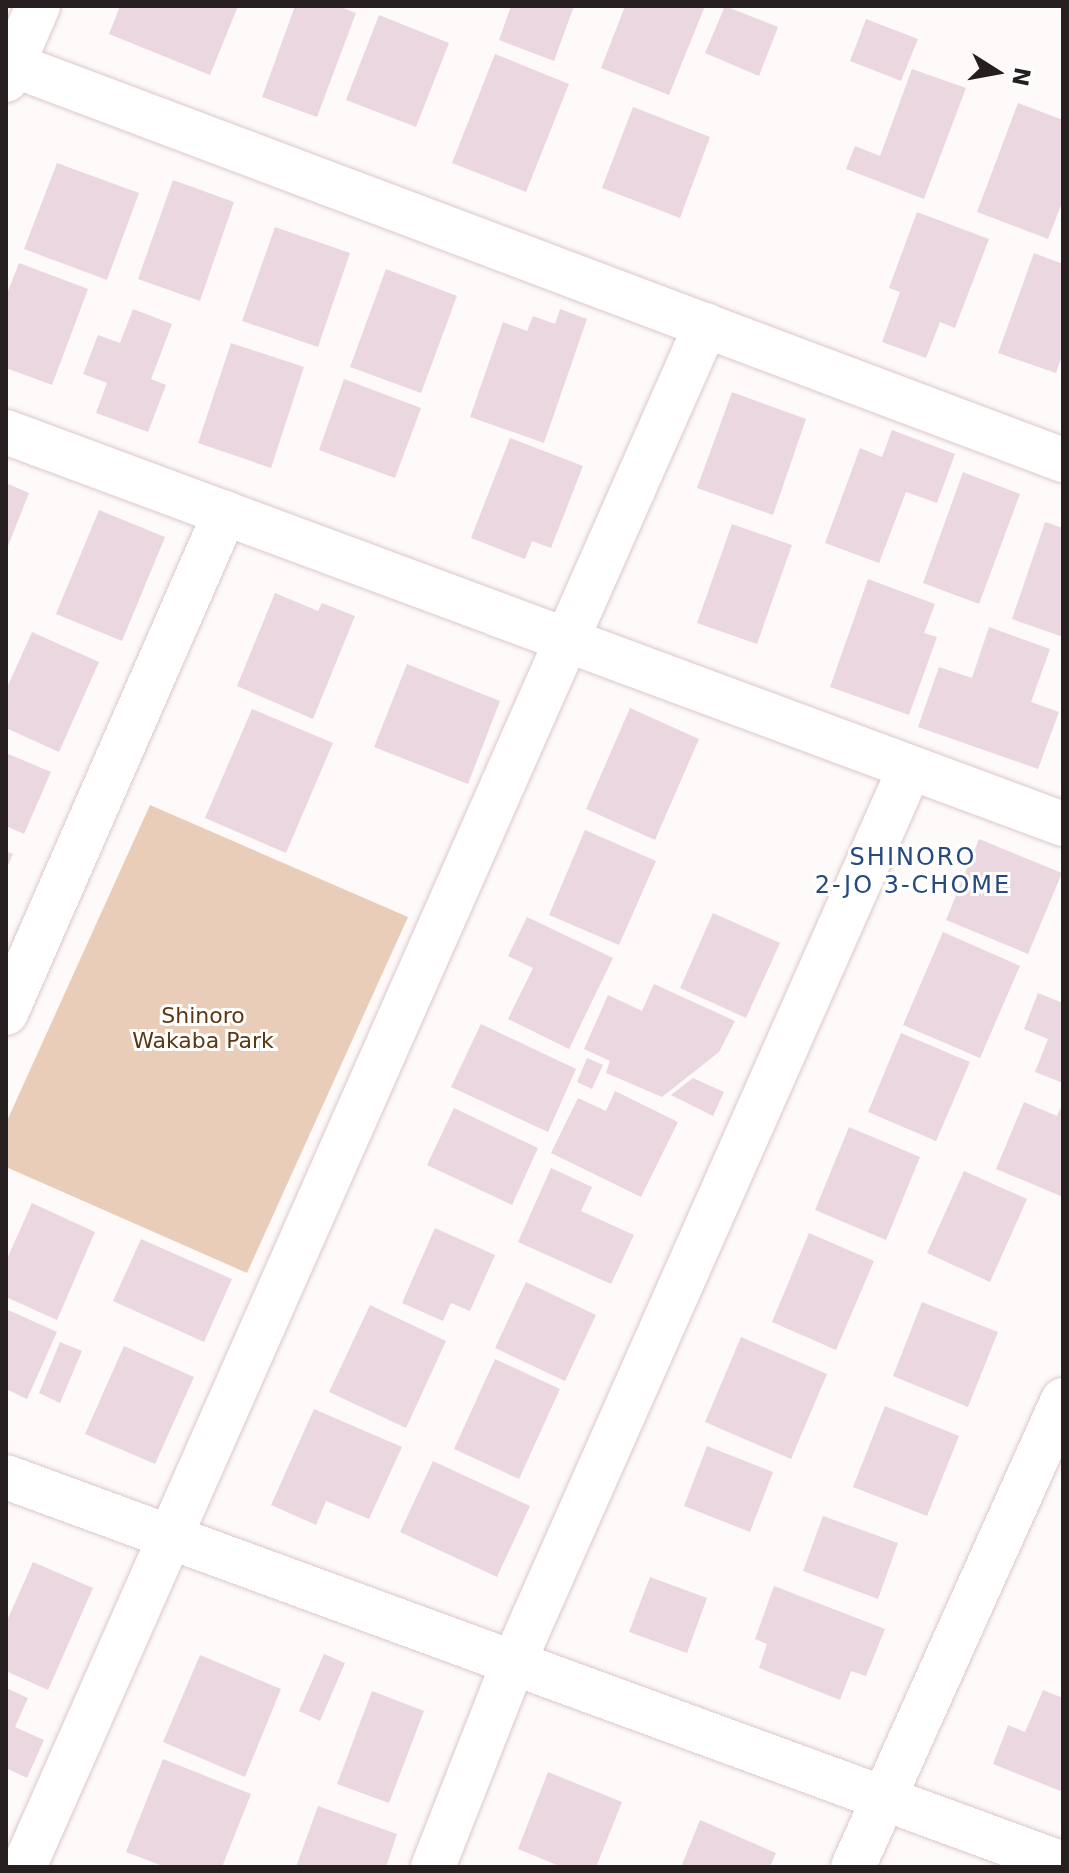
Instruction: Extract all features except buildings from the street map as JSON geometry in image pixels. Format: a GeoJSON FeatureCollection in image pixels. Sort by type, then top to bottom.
{"type":"FeatureCollection","features":[{"type":"Feature","properties":{"kind":"street"},"geometry":{"type":"LineString","coordinates":[[38,6],[9,72],[706,325],[1063,460]]}},
{"type":"Feature","properties":{"kind":"street"},"geometry":{"type":"LineString","coordinates":[[24,1867],[173,1538],[706,325]]}},
{"type":"Feature","properties":{"kind":"street"},"geometry":{"type":"LineString","coordinates":[[6,432],[1063,824]]}},
{"type":"Feature","properties":{"kind":"street"},"geometry":{"type":"LineString","coordinates":[[6,1013],[225,513]]}},
{"type":"Feature","properties":{"kind":"street"},"geometry":{"type":"LineString","coordinates":[[433,1867],[512,1666],[910,768]]}},
{"type":"Feature","properties":{"kind":"street"},"geometry":{"type":"LineString","coordinates":[[853,1867],[1063,1400]]}},
{"type":"Feature","properties":{"kind":"street"},"geometry":{"type":"LineString","coordinates":[[6,1477],[512,1666],[1063,1864]]}},
{"type":"Feature","properties":{"kind":"green space","name":"Shinoro Wakaba Park"},"geometry":{"type":"Polygon","coordinates":[[[150,805],[408,917],[247,1273],[6,1167],[6,1123],[150,805]]]}},
{"type":"Feature","properties":{"kind":"district","name":"SHINORO 2-JO 3-CHOME"},"geometry":{"type":"Point","coordinates":[913,872]}}]}
